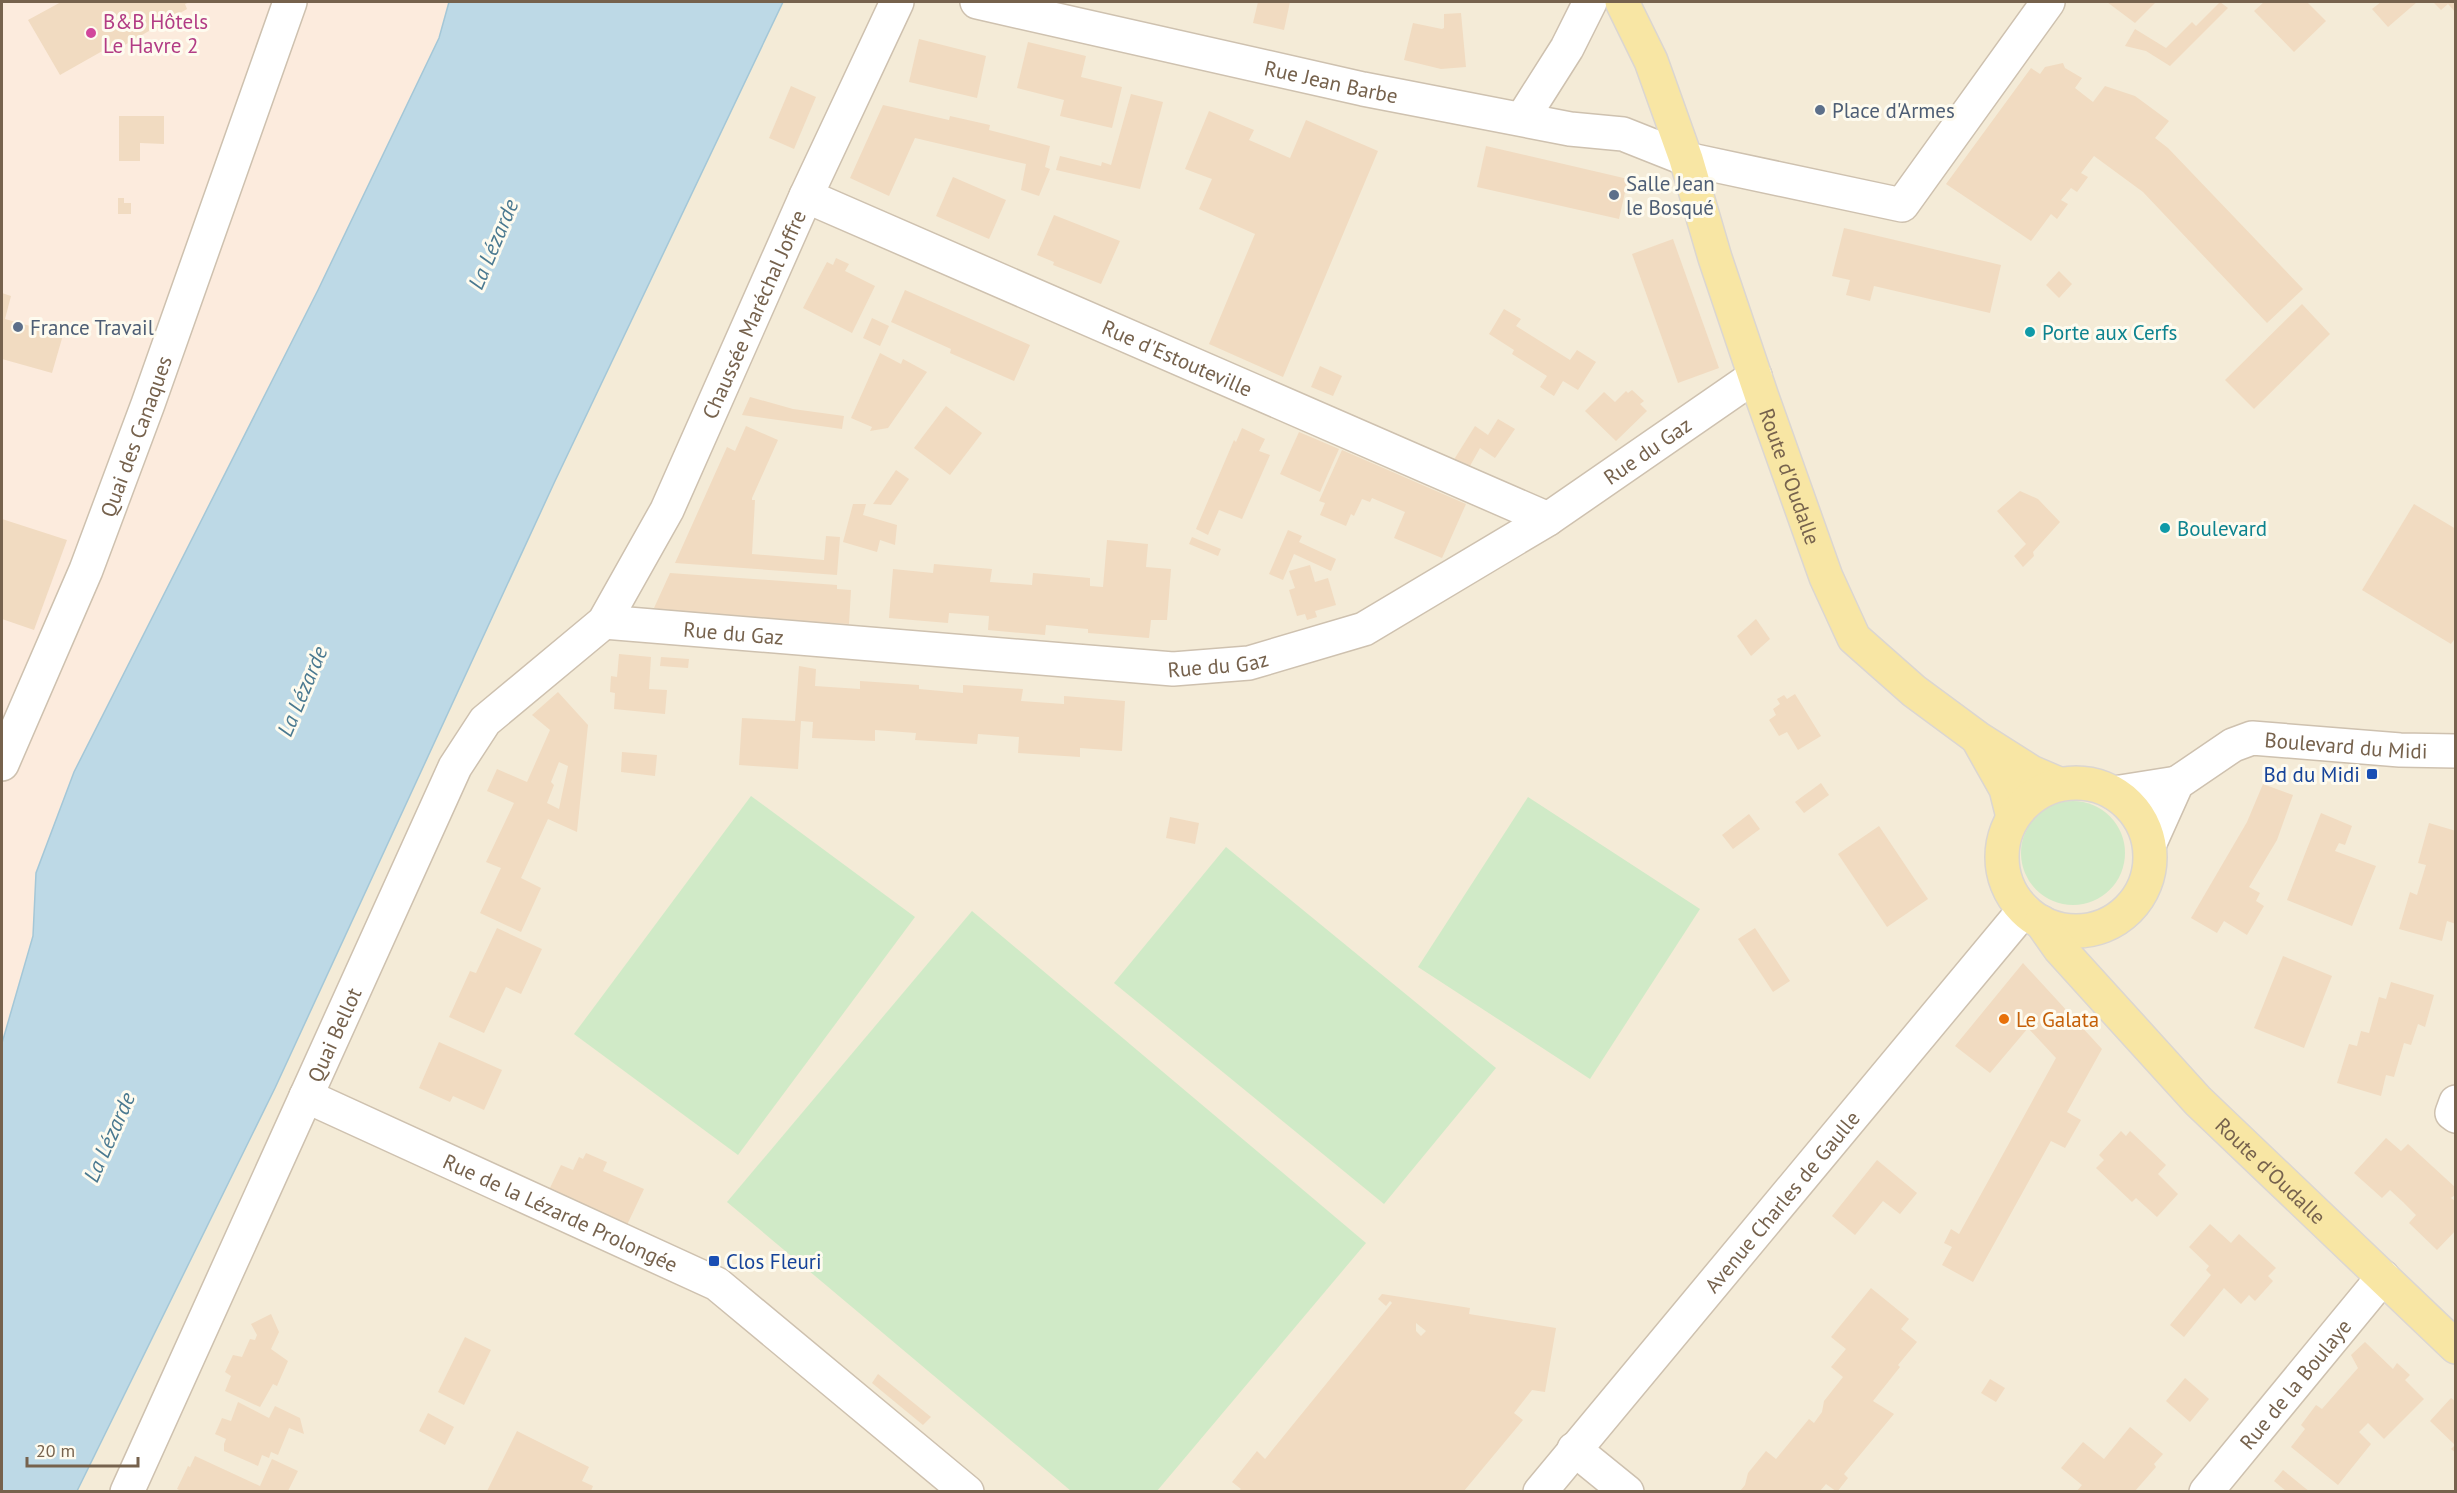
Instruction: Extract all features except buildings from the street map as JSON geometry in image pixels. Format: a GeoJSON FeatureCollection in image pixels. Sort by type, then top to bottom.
{"type":"FeatureCollection","features":[{"type":"Feature","properties":{"kind":"main road","name":"Route d'Oudalle"},"geometry":{"type":"LineString","coordinates":[[1622,2],[1651,61],[1686,159],[1715,258],[1755,376],[1826,577],[1854,638],[1914,691],[1979,739],[2031,772],[2060,784]]}},
{"type":"Feature","properties":{"kind":"main road","name":"Route d'Oudalle"},"geometry":{"type":"LineString","coordinates":[[1979,739],[2006,789],[2013,817]]}},
{"type":"Feature","properties":{"kind":"main road"},"geometry":{"type":"LineString","coordinates":[[2078,782],[2097,785],[2114,793],[2134,811],[2144,826],[2150,843],[2150,870],[2140,896],[2121,916],[2096,928],[2077,931],[2059,929],[2032,916],[2012,893],[2004,875],[2004,836],[2013,817],[2025,802],[2042,790],[2060,784],[2078,782]]}},
{"type":"Feature","properties":{"kind":"main road","name":"Route d'Oudalle"},"geometry":{"type":"LineString","coordinates":[[2032,916],[2138,1037],[2198,1101],[2456,1347]]}},
{"type":"Feature","properties":{"kind":"main road"},"geometry":{"type":"LineString","coordinates":[[2094,986],[2096,928]]}},
{"type":"Feature","properties":{"kind":"street","name":"Quai des Canaques"},"geometry":{"type":"LineString","coordinates":[[2,764],[95,548],[290,2]]}},
{"type":"Feature","properties":{"kind":"street","name":"Chaussée Maréchal Joffre"},"geometry":{"type":"LineString","coordinates":[[604,622],[667,510],[806,196],[897,2]]}},
{"type":"Feature","properties":{"kind":"street","name":"Rue Jean Barbe"},"geometry":{"type":"LineString","coordinates":[[977,2],[1363,90],[1570,129],[1623,134],[1686,159]]}},
{"type":"Feature","properties":{"kind":"street"},"geometry":{"type":"LineString","coordinates":[[1522,119],[1566,48],[1590,2]]}},
{"type":"Feature","properties":{"kind":"street"},"geometry":{"type":"LineString","coordinates":[[1686,159],[1902,205],[2048,2]]}},
{"type":"Feature","properties":{"kind":"street","name":"Rue d'Estouteville"},"geometry":{"type":"LineString","coordinates":[[806,196],[1548,519]]}},
{"type":"Feature","properties":{"kind":"street","name":"Rue du Gaz"},"geometry":{"type":"LineString","coordinates":[[604,622],[1173,669],[1249,663],[1364,629],[1548,519],[1755,376]]}},
{"type":"Feature","properties":{"kind":"street","name":"Quai Bellot"},"geometry":{"type":"LineString","coordinates":[[127,1491],[455,767],[485,721],[604,622]]}},
{"type":"Feature","properties":{"kind":"street","name":"Boulevard du Midi"},"geometry":{"type":"LineString","coordinates":[[2114,793],[2177,783],[2233,745],[2252,738],[2400,750],[2456,751]]}},
{"type":"Feature","properties":{"kind":"street"},"geometry":{"type":"LineString","coordinates":[[2150,843],[2177,783]]}},
{"type":"Feature","properties":{"kind":"street","name":"Avenue Charles de Gaulle"},"geometry":{"type":"LineString","coordinates":[[1540,1491],[2032,916]]}},
{"type":"Feature","properties":{"kind":"street","name":"Rue de la Lézarde Prolongée"},"geometry":{"type":"LineString","coordinates":[[306,1096],[717,1284],[967,1491]]}},
{"type":"Feature","properties":{"kind":"street"},"geometry":{"type":"LineString","coordinates":[[2456,1102],[2452,1113],[2456,1116]]}},
{"type":"Feature","properties":{"kind":"street","name":"Rue de la Boulaye"},"geometry":{"type":"LineString","coordinates":[[2206,1491],[2384,1277]]}},
{"type":"Feature","properties":{"kind":"street"},"geometry":{"type":"LineString","coordinates":[[1574,1449],[1627,1491]]}},
{"type":"Feature","properties":{"kind":"shaded area"},"geometry":{"type":"Polygon","coordinates":[[[2,2],[449,2],[439,38],[318,290],[74,772],[36,873],[33,936],[2,1043],[2,2]]]}},
{"type":"Feature","properties":{"kind":"shaded area"},"geometry":{"type":"Polygon","coordinates":[[[783,2],[2455,2],[2455,1491],[77,1492],[275,1088],[555,481],[783,2]]]}},
{"type":"Feature","properties":{"kind":"green space"},"geometry":{"type":"Polygon","coordinates":[[[751,796],[915,917],[738,1155],[574,1034],[751,796]]]}},
{"type":"Feature","properties":{"kind":"green space"},"geometry":{"type":"Polygon","coordinates":[[[1528,797],[1700,909],[1590,1079],[1418,967],[1528,797]]]}},
{"type":"Feature","properties":{"kind":"green space"},"geometry":{"type":"Polygon","coordinates":[[[2073,801],[2093,805],[2110,816],[2121,833],[2125,853],[2121,873],[2110,890],[2093,901],[2073,905],[2053,901],[2036,890],[2025,873],[2021,853],[2025,833],[2036,816],[2053,805],[2073,801]]]}},
{"type":"Feature","properties":{"kind":"green space"},"geometry":{"type":"Polygon","coordinates":[[[1226,847],[1496,1068],[1384,1204],[1114,983],[1226,847]]]}},
{"type":"Feature","properties":{"kind":"green space"},"geometry":{"type":"Polygon","coordinates":[[[972,911],[1366,1243],[1157,1491],[1071,1491],[727,1202],[972,911]]]}},
{"type":"Feature","properties":{"kind":"water","name":"La Lézarde"},"geometry":{"type":"Polygon","coordinates":[[[449,2],[783,2],[555,481],[275,1088],[77,1491],[2,1491],[2,1043],[33,936],[36,873],[74,772],[318,290],[439,38],[449,2]]]}},
{"type":"Feature","properties":{"kind":"place","name":"B&B Hôtels Le Havre 2"},"geometry":{"type":"Point","coordinates":[91,33]}},
{"type":"Feature","properties":{"kind":"place","name":"Place d'Armes"},"geometry":{"type":"Point","coordinates":[1820,110]}},
{"type":"Feature","properties":{"kind":"place","name":"Salle Jean le Bosqué"},"geometry":{"type":"Point","coordinates":[1614,195]}},
{"type":"Feature","properties":{"kind":"place","name":"France Travail"},"geometry":{"type":"Point","coordinates":[18,327]}},
{"type":"Feature","properties":{"kind":"place","name":"Porte aux Cerfs"},"geometry":{"type":"Point","coordinates":[2030,332]}},
{"type":"Feature","properties":{"kind":"place","name":"Boulevard"},"geometry":{"type":"Point","coordinates":[2165,528]}},
{"type":"Feature","properties":{"kind":"place","name":"Bd du Midi"},"geometry":{"type":"Point","coordinates":[2372,774]}},
{"type":"Feature","properties":{"kind":"place","name":"Le Galata"},"geometry":{"type":"Point","coordinates":[2004,1019]}},
{"type":"Feature","properties":{"kind":"place","name":"Clos Fleuri"},"geometry":{"type":"Point","coordinates":[714,1261]}}]}
